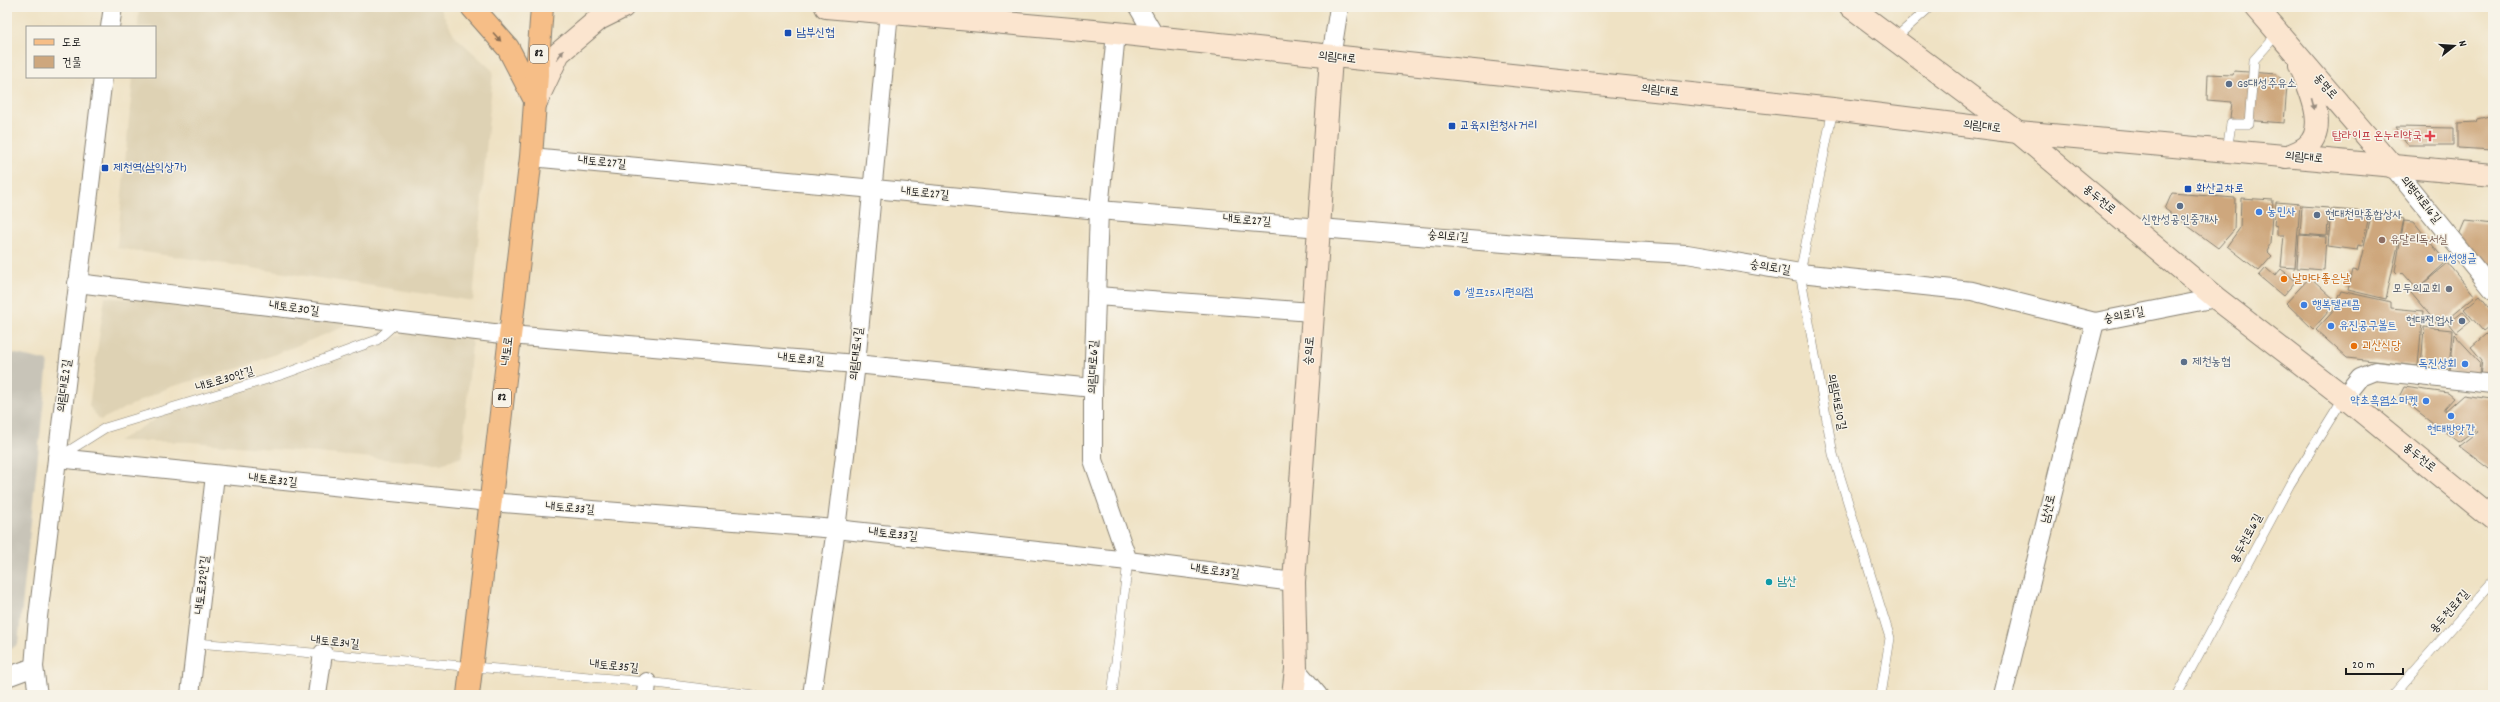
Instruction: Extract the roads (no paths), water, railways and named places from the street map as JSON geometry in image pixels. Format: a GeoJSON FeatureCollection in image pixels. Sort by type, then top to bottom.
{"type":"FeatureCollection","features":[{"type":"Feature","properties":{"kind":"main road"},"geometry":{"type":"LineString","coordinates":[[472,7],[508,48],[536,102]]}},
{"type":"Feature","properties":{"kind":"main road","name":"내토로"},"geometry":{"type":"LineString","coordinates":[[468,695],[531,157],[542,7]]}},
{"type":"Feature","properties":{"kind":"street"},"geometry":{"type":"LineString","coordinates":[[110,26],[113,7]]}},
{"type":"Feature","properties":{"kind":"street"},"geometry":{"type":"LineString","coordinates":[[536,102],[559,53],[599,19],[623,7]]}},
{"type":"Feature","properties":{"kind":"street","name":"의림대로"},"geometry":{"type":"LineString","coordinates":[[826,7],[1116,33],[1331,58],[1833,109],[2018,132],[2493,175]]}},
{"type":"Feature","properties":{"kind":"street"},"geometry":{"type":"LineString","coordinates":[[1138,7],[1156,38]]}},
{"type":"Feature","properties":{"kind":"street","name":"숭의로"},"geometry":{"type":"LineString","coordinates":[[1293,695],[1296,669],[1294,582],[1312,312],[1331,58],[1339,7]]}},
{"type":"Feature","properties":{"kind":"street","name":"용두천로"},"geometry":{"type":"LineString","coordinates":[[1851,7],[2018,132],[2216,298],[2344,397],[2493,519]]}},
{"type":"Feature","properties":{"kind":"street","name":"동명로"},"geometry":{"type":"LineString","coordinates":[[2256,7],[2393,167]]}},
{"type":"Feature","properties":{"kind":"street","name":"의림대로4길"},"geometry":{"type":"LineString","coordinates":[[812,695],[836,529],[856,364],[889,12]]}},
{"type":"Feature","properties":{"kind":"street","name":"의림대로6길"},"geometry":{"type":"LineString","coordinates":[[1116,33],[1099,210],[1093,388],[1093,460],[1128,561]]}},
{"type":"Feature","properties":{"kind":"street"},"geometry":{"type":"LineString","coordinates":[[2286,157],[2306,147],[2314,137],[2317,127],[2317,118],[2311,95],[2297,54]]}},
{"type":"Feature","properties":{"kind":"street","name":"의림대로2길"},"geometry":{"type":"LineString","coordinates":[[38,695],[34,667],[77,283],[103,78]]}},
{"type":"Feature","properties":{"kind":"street","name":"내토로27길"},"geometry":{"type":"LineString","coordinates":[[531,157],[1099,210],[1318,227]]}},
{"type":"Feature","properties":{"kind":"street","name":"의병대로16길"},"geometry":{"type":"LineString","coordinates":[[2393,167],[2493,290]]}},
{"type":"Feature","properties":{"kind":"street","name":"숭의로1길"},"geometry":{"type":"LineString","coordinates":[[1318,227],[1554,247],[1687,254],[1800,272],[1972,291],[2095,322],[2216,298]]}},
{"type":"Feature","properties":{"kind":"street","name":"내토로30길"},"geometry":{"type":"LineString","coordinates":[[77,283],[510,335]]}},
{"type":"Feature","properties":{"kind":"street"},"geometry":{"type":"LineString","coordinates":[[1097,296],[1312,312]]}},
{"type":"Feature","properties":{"kind":"street","name":"남산로"},"geometry":{"type":"LineString","coordinates":[[2002,695],[2095,322]]}},
{"type":"Feature","properties":{"kind":"street","name":"내토로31길"},"geometry":{"type":"LineString","coordinates":[[510,335],[856,364],[1093,388]]}},
{"type":"Feature","properties":{"kind":"street"},"geometry":{"type":"LineString","coordinates":[[2344,397],[2360,377],[2375,371],[2493,384]]}},
{"type":"Feature","properties":{"kind":"street","name":"내토로32길"},"geometry":{"type":"LineString","coordinates":[[57,458],[490,502]]}},
{"type":"Feature","properties":{"kind":"street","name":"내토로32안길"},"geometry":{"type":"LineString","coordinates":[[190,695],[215,475]]}},
{"type":"Feature","properties":{"kind":"street","name":"내토로33길"},"geometry":{"type":"LineString","coordinates":[[490,502],[836,529],[1128,561],[1294,582]]}},
{"type":"Feature","properties":{"kind":"street"},"geometry":{"type":"LineString","coordinates":[[317,695],[323,653]]}},
{"type":"Feature","properties":{"kind":"street"},"geometry":{"type":"LineString","coordinates":[[7,677],[34,667]]}},
{"type":"Feature","properties":{"kind":"street"},"geometry":{"type":"LineString","coordinates":[[1296,669],[1318,695]]}},
{"type":"Feature","properties":{"kind":"lane"},"geometry":{"type":"LineString","coordinates":[[1894,39],[1930,7]]}},
{"type":"Feature","properties":{"kind":"lane"},"geometry":{"type":"LineString","coordinates":[[2227,151],[2231,124],[2249,124],[2254,60],[2278,33]]}},
{"type":"Feature","properties":{"kind":"lane","name":"의림대로10길"},"geometry":{"type":"LineString","coordinates":[[1833,109],[1800,272],[1833,454],[1890,638],[1881,695]]}},
{"type":"Feature","properties":{"kind":"lane","name":"내토로30안길"},"geometry":{"type":"LineString","coordinates":[[57,458],[105,428],[281,375],[377,340],[398,321]]}},
{"type":"Feature","properties":{"kind":"lane","name":"용두천로6길"},"geometry":{"type":"LineString","coordinates":[[2177,695],[2290,484],[2344,397]]}},
{"type":"Feature","properties":{"kind":"lane","name":"의림대로6길"},"geometry":{"type":"LineString","coordinates":[[1112,695],[1128,561]]}},
{"type":"Feature","properties":{"kind":"lane","name":"용두천로8길"},"geometry":{"type":"LineString","coordinates":[[2393,695],[2493,581]]}},
{"type":"Feature","properties":{"kind":"lane","name":"내토로34길"},"geometry":{"type":"LineString","coordinates":[[197,643],[472,667]]}},
{"type":"Feature","properties":{"kind":"lane","name":"내토로35길"},"geometry":{"type":"LineString","coordinates":[[472,667],[647,689],[754,695]]}},
{"type":"Feature","properties":{"kind":"place","name":"남부신협"},"geometry":{"type":"Point","coordinates":[788,33]}},
{"type":"Feature","properties":{"kind":"place","name":"GS대성주유소"},"geometry":{"type":"Point","coordinates":[2229,84]}},
{"type":"Feature","properties":{"kind":"place","name":"교육지원청사거리"},"geometry":{"type":"Point","coordinates":[1452,126]}},
{"type":"Feature","properties":{"kind":"place","name":"탑라이프 온누리약국"},"geometry":{"type":"Point","coordinates":[2430,136]}},
{"type":"Feature","properties":{"kind":"place","name":"제천역(삼익상가)"},"geometry":{"type":"Point","coordinates":[105,168]}},
{"type":"Feature","properties":{"kind":"place","name":"화산교차로"},"geometry":{"type":"Point","coordinates":[2188,189]}},
{"type":"Feature","properties":{"kind":"place","name":"신한성공인중개사"},"geometry":{"type":"Point","coordinates":[2180,206]}},
{"type":"Feature","properties":{"kind":"place","name":"농민사"},"geometry":{"type":"Point","coordinates":[2259,212]}},
{"type":"Feature","properties":{"kind":"place","name":"현대천막종합상사"},"geometry":{"type":"Point","coordinates":[2317,215]}},
{"type":"Feature","properties":{"kind":"place","name":"유달리독서실"},"geometry":{"type":"Point","coordinates":[2382,240]}},
{"type":"Feature","properties":{"kind":"place","name":"태성앵글"},"geometry":{"type":"Point","coordinates":[2430,259]}},
{"type":"Feature","properties":{"kind":"place","name":"날마다좋은날"},"geometry":{"type":"Point","coordinates":[2284,279]}},
{"type":"Feature","properties":{"kind":"place","name":"모두의교회"},"geometry":{"type":"Point","coordinates":[2449,289]}},
{"type":"Feature","properties":{"kind":"place","name":"셀프25시편의점"},"geometry":{"type":"Point","coordinates":[1457,293]}},
{"type":"Feature","properties":{"kind":"place","name":"행복텔레콤"},"geometry":{"type":"Point","coordinates":[2304,305]}},
{"type":"Feature","properties":{"kind":"place","name":"현대전업사"},"geometry":{"type":"Point","coordinates":[2462,321]}},
{"type":"Feature","properties":{"kind":"place","name":"유진공구볼트"},"geometry":{"type":"Point","coordinates":[2331,326]}},
{"type":"Feature","properties":{"kind":"place","name":"괴산식당"},"geometry":{"type":"Point","coordinates":[2354,346]}},
{"type":"Feature","properties":{"kind":"place","name":"제천농협"},"geometry":{"type":"Point","coordinates":[2184,362]}},
{"type":"Feature","properties":{"kind":"place","name":"독진상회"},"geometry":{"type":"Point","coordinates":[2465,364]}},
{"type":"Feature","properties":{"kind":"place","name":"약초흑염소마켓"},"geometry":{"type":"Point","coordinates":[2426,401]}},
{"type":"Feature","properties":{"kind":"place","name":"현대방앗간"},"geometry":{"type":"Point","coordinates":[2451,416]}},
{"type":"Feature","properties":{"kind":"place","name":"남산"},"geometry":{"type":"Point","coordinates":[1769,582]}}]}
